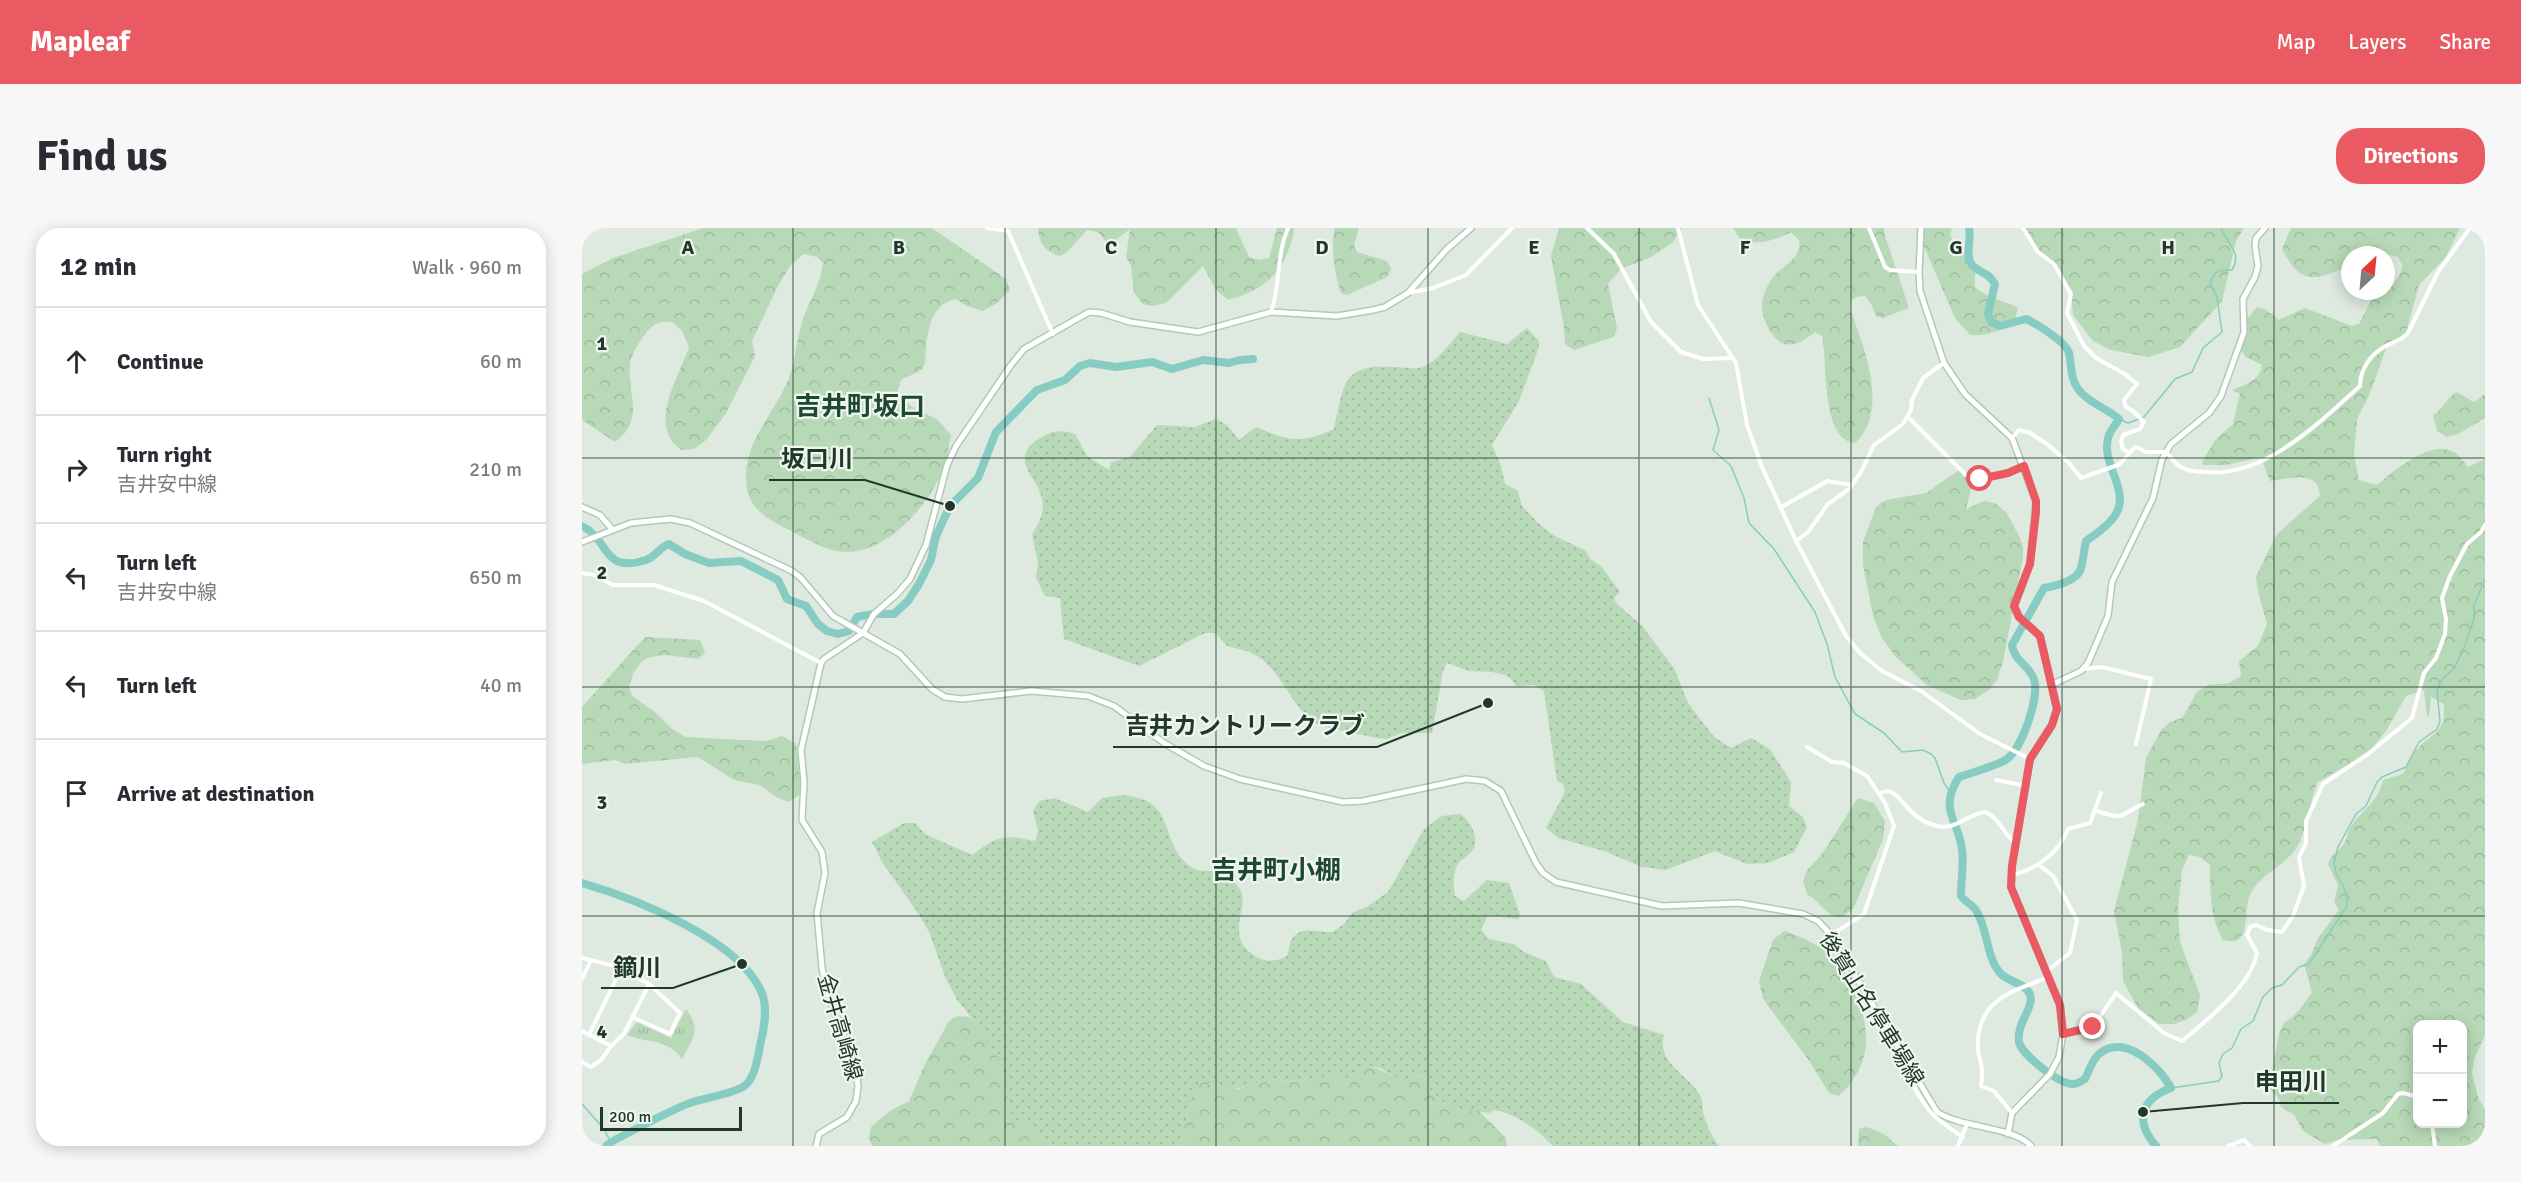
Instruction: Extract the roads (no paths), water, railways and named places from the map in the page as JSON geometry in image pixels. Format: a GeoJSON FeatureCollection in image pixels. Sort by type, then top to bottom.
{"type":"FeatureCollection","features":[{"type":"Feature","properties":{"kind":"main road"},"geometry":{"type":"LineString","coordinates":[[821,663],[863,633],[874,614],[897,594],[915,569],[926,545],[947,465],[956,446],[1018,355],[1089,312],[1101,313],[1130,322],[1198,332],[1271,312],[1337,316],[1386,307],[1408,293],[1447,249],[1471,228]]}},
{"type":"Feature","properties":{"kind":"main road"},"geometry":{"type":"LineString","coordinates":[[1921,228],[1919,272],[1924,308],[1944,363],[1965,394],[2012,438],[2036,501],[2030,564],[2015,601],[2016,613],[2040,636],[2057,709],[2056,717],[2027,758],[2027,786],[2011,875],[2011,887],[2016,904],[2049,974],[2060,1005],[2063,1034],[2059,1057],[2054,1067],[2043,1082],[2012,1113],[2008,1134]]}},
{"type":"Feature","properties":{"kind":"main road"},"geometry":{"type":"LineString","coordinates":[[2051,685],[2083,669],[2088,663],[2108,616],[2112,582],[2153,498],[2162,459],[2171,444],[2210,413],[2221,396],[2244,332],[2243,299],[2255,277],[2258,266],[2256,238],[2265,228]]}},
{"type":"Feature","properties":{"kind":"main road"},"geometry":{"type":"LineString","coordinates":[[582,507],[600,515],[612,529]]}},
{"type":"Feature","properties":{"kind":"main road","name":"後賀山名停車場線"},"geometry":{"type":"LineString","coordinates":[[582,542],[612,529],[651,519],[671,519],[690,523],[792,571],[801,578],[833,616],[900,654],[932,689],[945,697],[962,699],[1022,691],[1088,696],[1114,706],[1187,758],[1240,779],[1278,789],[1352,803],[1466,779],[1485,781],[1501,791],[1536,863],[1543,873],[1556,882],[1662,906],[1739,903],[1803,914],[1818,921],[1831,935],[1937,1112],[1967,1125],[2024,1139],[2031,1146]]}},
{"type":"Feature","properties":{"kind":"main road","name":"金井高崎線"},"geometry":{"type":"LineString","coordinates":[[816,1146],[819,1134],[843,1121],[851,1112],[856,1101],[858,1086],[856,1068],[828,994],[822,968],[818,913],[825,873],[822,852],[802,820],[804,782],[801,750],[821,663]]}},
{"type":"Feature","properties":{"kind":"street"},"geometry":{"type":"LineString","coordinates":[[987,228],[1008,231],[1053,334]]}},
{"type":"Feature","properties":{"kind":"street"},"geometry":{"type":"LineString","coordinates":[[1271,312],[1277,296],[1282,242],[1288,228]]}},
{"type":"Feature","properties":{"kind":"street"},"geometry":{"type":"LineString","coordinates":[[1408,293],[1433,288],[1466,275],[1512,228]]}},
{"type":"Feature","properties":{"kind":"street"},"geometry":{"type":"LineString","coordinates":[[1587,228],[1614,254],[1651,322],[1681,352],[1703,359],[1732,358]]}},
{"type":"Feature","properties":{"kind":"street"},"geometry":{"type":"LineString","coordinates":[[1678,228],[1698,305],[1732,358],[1741,383],[1747,425],[1755,451],[1796,541],[1846,636],[1860,653],[1882,671],[1921,692],[1970,728],[2027,758]]}},
{"type":"Feature","properties":{"kind":"street"},"geometry":{"type":"LineString","coordinates":[[1869,228],[1885,267],[1890,270],[1919,272]]}},
{"type":"Feature","properties":{"kind":"street"},"geometry":{"type":"LineString","coordinates":[[2023,228],[2038,252],[2054,264],[2071,294],[2067,313],[2084,346],[2096,358],[2125,374],[2137,384],[2124,400],[2126,406],[2144,422],[2140,429],[2123,435],[2121,442],[2128,452]]}},
{"type":"Feature","properties":{"kind":"street"},"geometry":{"type":"LineString","coordinates":[[2012,438],[2019,430],[2030,433],[2069,463],[2081,478],[2118,465],[2123,462],[2128,452],[2136,447],[2146,452],[2166,452],[2179,466],[2187,470],[2227,473],[2253,464],[2299,438],[2360,386],[2361,374],[2368,361],[2384,346],[2403,339],[2408,333],[2438,272],[2469,228]]}},
{"type":"Feature","properties":{"kind":"street"},"geometry":{"type":"LineString","coordinates":[[1796,541],[1809,531],[1828,504],[1852,484],[1874,445],[1902,424],[1923,378],[1944,363]]}},
{"type":"Feature","properties":{"kind":"street"},"geometry":{"type":"LineString","coordinates":[[1907,416],[1966,476],[1980,479],[2008,473],[2024,466]]}},
{"type":"Feature","properties":{"kind":"street"},"geometry":{"type":"LineString","coordinates":[[1780,508],[1827,481],[1852,484]]}},
{"type":"Feature","properties":{"kind":"street"},"geometry":{"type":"LineString","coordinates":[[2063,1034],[2093,1027],[2116,993],[2164,1033],[2182,1041],[2204,1023],[2250,975],[2257,953],[2247,935],[2250,927],[2256,925],[2267,930],[2282,932],[2293,916],[2304,886],[2299,857],[2306,843],[2306,821],[2323,784],[2368,754],[2380,741],[2412,718],[2424,673],[2436,658],[2445,634],[2446,619],[2442,598],[2450,576],[2467,544],[2481,532],[2485,525]]}},
{"type":"Feature","properties":{"kind":"street"},"geometry":{"type":"LineString","coordinates":[[582,573],[594,575],[613,585],[654,585],[704,601],[821,663]]}},
{"type":"Feature","properties":{"kind":"street"},"geometry":{"type":"LineString","coordinates":[[2083,669],[2102,667],[2151,680],[2136,744]]}},
{"type":"Feature","properties":{"kind":"street"},"geometry":{"type":"LineString","coordinates":[[1807,747],[1832,762],[1844,763],[1863,773],[1879,794],[1893,822],[1893,833],[1864,914],[1831,935]]}},
{"type":"Feature","properties":{"kind":"street"},"geometry":{"type":"LineString","coordinates":[[1996,780],[2027,786]]}},
{"type":"Feature","properties":{"kind":"street"},"geometry":{"type":"LineString","coordinates":[[1879,794],[1887,791],[1893,793],[1912,812],[1937,827],[1951,826],[1985,812],[1995,818],[2005,833],[2017,843]]}},
{"type":"Feature","properties":{"kind":"street"},"geometry":{"type":"LineString","coordinates":[[2011,875],[2039,865],[2063,841],[2068,829],[2088,824],[2096,811],[2101,793]]}},
{"type":"Feature","properties":{"kind":"street"},"geometry":{"type":"LineString","coordinates":[[2096,811],[2121,817],[2143,804]]}},
{"type":"Feature","properties":{"kind":"street"},"geometry":{"type":"LineString","coordinates":[[2012,1113],[1994,1091],[1981,1086],[1982,1067],[1977,1052],[1983,1016],[2002,996],[2049,974],[2070,953],[2077,920],[2053,876],[2039,865]]}},
{"type":"Feature","properties":{"kind":"street"},"geometry":{"type":"LineString","coordinates":[[582,958],[621,969],[649,984],[680,1012],[670,1034],[632,1017]]}},
{"type":"Feature","properties":{"kind":"street"},"geometry":{"type":"LineString","coordinates":[[582,979],[591,960]]}},
{"type":"Feature","properties":{"kind":"street"},"geometry":{"type":"LineString","coordinates":[[589,1035],[621,969]]}},
{"type":"Feature","properties":{"kind":"street"},"geometry":{"type":"LineString","coordinates":[[582,1062],[591,1067],[601,1060],[624,1034],[649,984]]}},
{"type":"Feature","properties":{"kind":"street"},"geometry":{"type":"LineString","coordinates":[[582,1031],[611,1046]]}},
{"type":"Feature","properties":{"kind":"street"},"geometry":{"type":"LineString","coordinates":[[1914,1076],[1910,1080],[1928,1111],[1963,1137]]}},
{"type":"Feature","properties":{"kind":"street"},"geometry":{"type":"LineString","coordinates":[[2333,1146],[2384,1113],[2398,1095],[2403,1093],[2413,1096]]}},
{"type":"Feature","properties":{"kind":"street"},"geometry":{"type":"LineString","coordinates":[[1958,1146],[1967,1125]]}},
{"type":"Feature","properties":{"kind":"street"},"geometry":{"type":"LineString","coordinates":[[2433,1128],[2435,1146]]}},
{"type":"Feature","properties":{"kind":"street"},"geometry":{"type":"LineString","coordinates":[[2228,1146],[2241,1140],[2250,1146]]}},
{"type":"Feature","properties":{"kind":"waterway"},"geometry":{"type":"LineString","coordinates":[[1969,228],[1970,262],[1995,284],[1988,314],[1991,322],[2000,326],[2026,319],[2050,334],[2067,349],[2072,376],[2082,394],[2119,419],[2110,433],[2107,445],[2120,503],[2111,521],[2086,541],[2081,568],[2077,575],[2064,583],[2044,588],[2012,645],[2016,655],[2032,674],[2035,687],[2028,722],[2013,753],[2003,761],[1959,777],[1953,788],[1950,798],[1951,814],[1960,839],[1963,861],[1961,896],[1974,908],[1981,919],[1995,966],[2007,979],[2024,987],[2030,994],[2030,1004],[2020,1028],[2019,1042],[2034,1061],[2059,1079],[2075,1084],[2085,1079],[2099,1054],[2109,1048],[2119,1047],[2140,1055],[2159,1071],[2171,1088],[2153,1098],[2147,1105],[2143,1120],[2149,1137],[2156,1146]]}},
{"type":"Feature","properties":{"kind":"waterway"},"geometry":{"type":"LineString","coordinates":[[2119,419],[2128,423],[2144,417],[2175,379],[2192,372],[2203,348],[2222,332],[2217,297],[2210,283],[2218,272],[2232,270],[2236,258],[2221,228]]}},
{"type":"Feature","properties":{"kind":"waterway"},"geometry":{"type":"LineString","coordinates":[[582,526],[598,539],[614,559],[621,563],[646,560],[669,544],[685,554],[709,563],[741,561],[778,580],[787,599],[806,606],[818,624],[827,631],[838,634],[849,631],[857,617],[894,614],[908,601],[931,560],[936,536],[950,506],[978,478],[996,432],[1037,390],[1065,380],[1080,366],[1090,363],[1116,367],[1152,362],[1172,369],[1203,360],[1229,363],[1253,359]]}},
{"type":"Feature","properties":{"kind":"waterway"},"geometry":{"type":"LineString","coordinates":[[1709,398],[1719,430],[1713,450],[1731,466],[1744,498],[1749,523],[1774,549],[1815,612],[1827,644],[1835,677],[1855,714],[1884,733],[1902,752],[1923,750],[1931,754],[1952,795]]}},
{"type":"Feature","properties":{"kind":"waterway"},"geometry":{"type":"LineString","coordinates":[[2171,1088],[2219,1081],[2222,1076],[2219,1063],[2223,1054],[2232,1048],[2241,1029],[2253,1021],[2263,997],[2272,988],[2282,985],[2299,967],[2309,964],[2347,906],[2346,892],[2336,873],[2334,863],[2338,847],[2356,814],[2366,806],[2377,782],[2382,777],[2406,767],[2419,742],[2437,729],[2440,722],[2437,691],[2441,681],[2455,667],[2466,643],[2474,619],[2474,605],[2485,579]]}},
{"type":"Feature","properties":{"kind":"waterway"},"geometry":{"type":"LineString","coordinates":[[582,883],[630,899],[685,924],[711,940],[734,957],[752,976],[763,996],[765,1007],[764,1025],[754,1072],[743,1087],[684,1106],[606,1146]]}},
{"type":"Feature","properties":{"kind":"waterway"},"geometry":{"type":"LineString","coordinates":[[582,1104],[604,1129],[610,1141]]}},
{"type":"Feature","properties":{"kind":"place","name":"坂口川"},"geometry":{"type":"Point","coordinates":[950,506]}},
{"type":"Feature","properties":{"kind":"place","name":"吉井カントリークラブ"},"geometry":{"type":"Point","coordinates":[1488,703]}},
{"type":"Feature","properties":{"kind":"place","name":"鏑川"},"geometry":{"type":"Point","coordinates":[742,964]}},
{"type":"Feature","properties":{"kind":"place","name":"申田川"},"geometry":{"type":"Point","coordinates":[2143,1112]}},
{"type":"Feature","properties":{"kind":"district","name":"吉井町坂口"},"geometry":{"type":"Point","coordinates":[860,407]}},
{"type":"Feature","properties":{"kind":"district","name":"吉井町小棚"},"geometry":{"type":"Point","coordinates":[1276,871]}}]}
